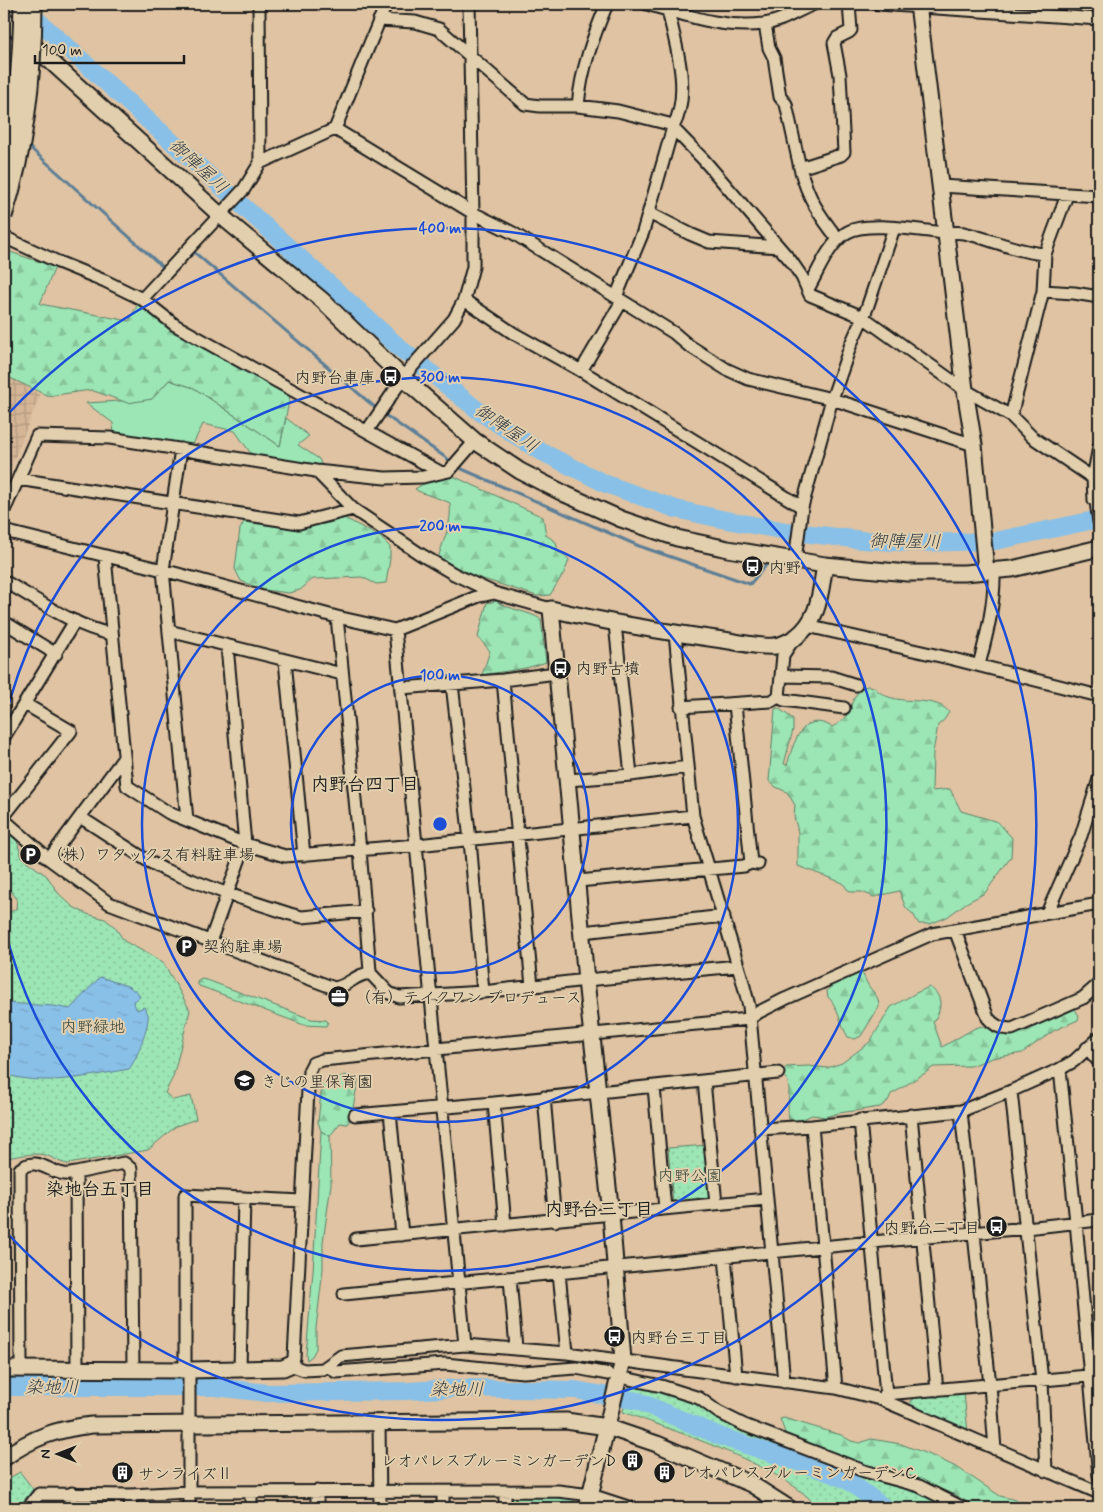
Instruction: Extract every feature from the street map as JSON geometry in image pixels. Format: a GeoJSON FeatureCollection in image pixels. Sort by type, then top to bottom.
{"type":"FeatureCollection","features":[{"type":"Feature","properties":{"kind":"street"},"geometry":{"type":"LineString","coordinates":[[4,168],[12,135],[19,78],[22,4]]}},
{"type":"Feature","properties":{"kind":"street"},"geometry":{"type":"LineString","coordinates":[[4,216],[16,171],[26,119],[32,71],[34,4]]}},
{"type":"Feature","properties":{"kind":"street"},"geometry":{"type":"LineString","coordinates":[[259,4],[260,164]]}},
{"type":"Feature","properties":{"kind":"street"},"geometry":{"type":"LineString","coordinates":[[142,299],[244,189],[260,164],[335,129],[386,4]]}},
{"type":"Feature","properties":{"kind":"street"},"geometry":{"type":"LineString","coordinates":[[367,431],[404,376],[454,320],[464,300],[472,268],[470,4]]}},
{"type":"Feature","properties":{"kind":"street"},"geometry":{"type":"LineString","coordinates":[[578,106],[580,85],[586,61],[607,4]]}},
{"type":"Feature","properties":{"kind":"street"},"geometry":{"type":"LineString","coordinates":[[647,4],[671,7],[711,23],[740,25],[765,24],[782,19],[814,4]]}},
{"type":"Feature","properties":{"kind":"street"},"geometry":{"type":"LineString","coordinates":[[800,168],[841,155],[844,152],[840,83],[834,43],[837,38],[851,30],[849,4]]}},
{"type":"Feature","properties":{"kind":"street"},"geometry":{"type":"LineString","coordinates":[[878,4],[993,8],[1099,19]]}},
{"type":"Feature","properties":{"kind":"street"},"geometry":{"type":"LineString","coordinates":[[918,6],[965,390],[974,445],[981,525],[988,568],[994,590],[990,620],[979,665]]}},
{"type":"Feature","properties":{"kind":"street"},"geometry":{"type":"LineString","coordinates":[[580,371],[619,299],[649,213],[673,127],[677,121],[681,84],[678,54],[669,15],[671,7]]}},
{"type":"Feature","properties":{"kind":"street"},"geometry":{"type":"LineString","coordinates":[[4,19],[220,215],[322,300],[475,441],[520,471],[565,494],[621,520],[646,529],[702,544],[795,555],[825,565],[907,573],[964,573],[988,568],[1021,567],[1099,548]]}},
{"type":"Feature","properties":{"kind":"street"},"geometry":{"type":"LineString","coordinates":[[379,20],[415,22],[439,29],[525,104],[578,106],[618,111],[669,124],[779,247],[802,277],[810,295],[863,317],[965,390],[1011,416],[1032,437],[1093,478]]}},
{"type":"Feature","properties":{"kind":"street"},"geometry":{"type":"LineString","coordinates":[[765,24],[769,48],[774,58],[780,97],[786,104],[806,190],[817,212],[838,239]]}},
{"type":"Feature","properties":{"kind":"street"},"geometry":{"type":"LineString","coordinates":[[335,129],[619,299],[674,333],[688,345],[726,369],[748,379],[832,399],[974,445]]}},
{"type":"Feature","properties":{"kind":"street"},"geometry":{"type":"LineString","coordinates":[[941,186],[1099,196]]}},
{"type":"Feature","properties":{"kind":"street"},"geometry":{"type":"LineString","coordinates":[[1011,416],[1043,291],[1045,254],[1067,195]]}},
{"type":"Feature","properties":{"kind":"street"},"geometry":{"type":"LineString","coordinates":[[649,213],[709,242],[779,247]]}},
{"type":"Feature","properties":{"kind":"street"},"geometry":{"type":"LineString","coordinates":[[808,289],[838,239],[852,229],[894,228],[962,233],[1032,253],[1045,254]]}},
{"type":"Feature","properties":{"kind":"street"},"geometry":{"type":"LineString","coordinates":[[795,555],[802,512],[832,399],[894,228]]}},
{"type":"Feature","properties":{"kind":"street"},"geometry":{"type":"LineString","coordinates":[[4,237],[142,299],[175,325],[440,472]]}},
{"type":"Feature","properties":{"kind":"street"},"geometry":{"type":"LineString","coordinates":[[1043,291],[1099,297]]}},
{"type":"Feature","properties":{"kind":"street"},"geometry":{"type":"LineString","coordinates":[[464,300],[513,333],[580,371],[802,512]]}},
{"type":"Feature","properties":{"kind":"street"},"geometry":{"type":"LineString","coordinates":[[4,511],[37,436],[110,438],[316,471],[385,478],[423,478],[449,471],[475,441]]}},
{"type":"Feature","properties":{"kind":"street"},"geometry":{"type":"LineString","coordinates":[[1099,447],[1093,478],[1099,522]]}},
{"type":"Feature","properties":{"kind":"street"},"geometry":{"type":"LineString","coordinates":[[181,448],[163,570],[187,820]]}},
{"type":"Feature","properties":{"kind":"street"},"geometry":{"type":"LineString","coordinates":[[316,471],[353,509],[420,554],[454,574],[494,593],[615,624],[773,646],[783,644],[801,631],[979,665],[1091,694],[1099,694]]}},
{"type":"Feature","properties":{"kind":"street"},"geometry":{"type":"LineString","coordinates":[[18,479],[299,523],[353,509]]}},
{"type":"Feature","properties":{"kind":"street"},"geometry":{"type":"LineString","coordinates":[[4,531],[163,570],[337,617],[395,630],[479,596],[494,593]]}},
{"type":"Feature","properties":{"kind":"street"},"geometry":{"type":"LineString","coordinates":[[104,557],[126,786]]}},
{"type":"Feature","properties":{"kind":"street"},"geometry":{"type":"LineString","coordinates":[[779,697],[785,651],[818,606],[825,565]]}},
{"type":"Feature","properties":{"kind":"street"},"geometry":{"type":"LineString","coordinates":[[4,581],[75,621],[100,632],[111,634]]}},
{"type":"Feature","properties":{"kind":"street"},"geometry":{"type":"LineString","coordinates":[[551,609],[586,980],[611,1215],[623,1360],[589,1501]]}},
{"type":"Feature","properties":{"kind":"street"},"geometry":{"type":"LineString","coordinates":[[337,617],[366,911],[369,959],[365,975]]}},
{"type":"Feature","properties":{"kind":"street"},"geometry":{"type":"LineString","coordinates":[[4,737],[75,621]]}},
{"type":"Feature","properties":{"kind":"street"},"geometry":{"type":"LineString","coordinates":[[4,622],[56,654]]}},
{"type":"Feature","properties":{"kind":"street"},"geometry":{"type":"LineString","coordinates":[[615,624],[631,775]]}},
{"type":"Feature","properties":{"kind":"street"},"geometry":{"type":"LineString","coordinates":[[395,630],[465,1345]]}},
{"type":"Feature","properties":{"kind":"street"},"geometry":{"type":"LineString","coordinates":[[169,631],[342,674]]}},
{"type":"Feature","properties":{"kind":"street"},"geometry":{"type":"LineString","coordinates":[[675,633],[693,816],[749,1006],[784,1382]]}},
{"type":"Feature","properties":{"kind":"street"},"geometry":{"type":"LineString","coordinates":[[210,942],[245,844],[227,646]]}},
{"type":"Feature","properties":{"kind":"street"},"geometry":{"type":"LineString","coordinates":[[285,660],[304,855]]}},
{"type":"Feature","properties":{"kind":"street"},"geometry":{"type":"LineString","coordinates":[[401,688],[504,680],[556,673]]}},
{"type":"Feature","properties":{"kind":"street"},"geometry":{"type":"LineString","coordinates":[[781,676],[831,677],[856,685]]}},
{"type":"Feature","properties":{"kind":"street"},"geometry":{"type":"LineString","coordinates":[[504,680],[532,986]]}},
{"type":"Feature","properties":{"kind":"street"},"geometry":{"type":"LineString","coordinates":[[452,684],[470,840],[484,992]]}},
{"type":"Feature","properties":{"kind":"street"},"geometry":{"type":"LineString","coordinates":[[681,707],[771,701],[779,697]]}},
{"type":"Feature","properties":{"kind":"street"},"geometry":{"type":"LineString","coordinates":[[779,697],[784,700],[844,708]]}},
{"type":"Feature","properties":{"kind":"street"},"geometry":{"type":"LineString","coordinates":[[4,816],[71,731],[25,704]]}},
{"type":"Feature","properties":{"kind":"street"},"geometry":{"type":"LineString","coordinates":[[578,881],[744,866],[754,863],[735,704]]}},
{"type":"Feature","properties":{"kind":"street"},"geometry":{"type":"LineString","coordinates":[[49,858],[123,759]]}},
{"type":"Feature","properties":{"kind":"street"},"geometry":{"type":"LineString","coordinates":[[568,780],[631,775],[687,767]]}},
{"type":"Feature","properties":{"kind":"street"},"geometry":{"type":"LineString","coordinates":[[111,775],[169,813],[245,844],[276,854],[304,855],[417,845],[693,816]]}},
{"type":"Feature","properties":{"kind":"street"},"geometry":{"type":"LineString","coordinates":[[1047,913],[1080,836],[1099,779]]}},
{"type":"Feature","properties":{"kind":"street"},"geometry":{"type":"LineString","coordinates":[[80,817],[165,870],[228,894],[302,917],[366,911]]}},
{"type":"Feature","properties":{"kind":"street"},"geometry":{"type":"LineString","coordinates":[[4,820],[49,858],[109,903],[334,988],[365,975]]}},
{"type":"Feature","properties":{"kind":"street"},"geometry":{"type":"LineString","coordinates":[[4,1369],[133,1369],[188,1373],[282,1368],[290,1365],[294,1358],[309,1071],[313,1063],[322,1060],[749,1019],[786,999],[932,934],[1099,904]]}},
{"type":"Feature","properties":{"kind":"street"},"geometry":{"type":"LineString","coordinates":[[582,932],[724,916]]}},
{"type":"Feature","properties":{"kind":"street"},"geometry":{"type":"LineString","coordinates":[[955,930],[988,1018],[995,1026],[1005,1029],[1012,1028],[1083,998],[1099,984]]}},
{"type":"Feature","properties":{"kind":"street"},"geometry":{"type":"LineString","coordinates":[[365,975],[389,993],[399,997],[484,992],[586,980],[738,966]]}},
{"type":"Feature","properties":{"kind":"street"},"geometry":{"type":"LineString","coordinates":[[760,1129],[812,1126],[961,1110],[1011,1091],[1060,1069],[1074,1061],[1099,1038]]}},
{"type":"Feature","properties":{"kind":"street"},"geometry":{"type":"LineString","coordinates":[[1087,1048],[1099,1062]]}},
{"type":"Feature","properties":{"kind":"street"},"geometry":{"type":"LineString","coordinates":[[1060,1069],[1095,1375],[1099,1476]]}},
{"type":"Feature","properties":{"kind":"street"},"geometry":{"type":"LineString","coordinates":[[355,1115],[494,1103],[778,1073]]}},
{"type":"Feature","properties":{"kind":"street"},"geometry":{"type":"LineString","coordinates":[[704,1081],[716,1204]]}},
{"type":"Feature","properties":{"kind":"street"},"geometry":{"type":"LineString","coordinates":[[654,1087],[664,1209]]}},
{"type":"Feature","properties":{"kind":"street"},"geometry":{"type":"LineString","coordinates":[[1011,1091],[1042,1381],[1046,1471]]}},
{"type":"Feature","properties":{"kind":"street"},"geometry":{"type":"LineString","coordinates":[[544,1098],[555,1220]]}},
{"type":"Feature","properties":{"kind":"street"},"geometry":{"type":"LineString","coordinates":[[494,1103],[505,1225]]}},
{"type":"Feature","properties":{"kind":"street"},"geometry":{"type":"LineString","coordinates":[[961,1110],[995,1449]]}},
{"type":"Feature","properties":{"kind":"street"},"geometry":{"type":"LineString","coordinates":[[390,1112],[402,1235]]}},
{"type":"Feature","properties":{"kind":"street"},"geometry":{"type":"LineString","coordinates":[[911,1115],[937,1390]]}},
{"type":"Feature","properties":{"kind":"street"},"geometry":{"type":"LineString","coordinates":[[860,1120],[872,1242],[883,1396]]}},
{"type":"Feature","properties":{"kind":"street"},"geometry":{"type":"LineString","coordinates":[[812,1126],[836,1388]]}},
{"type":"Feature","properties":{"kind":"street"},"geometry":{"type":"LineString","coordinates":[[21,1369],[20,1169],[26,1164],[38,1164],[64,1174],[124,1163],[131,1169],[133,1369]]}},
{"type":"Feature","properties":{"kind":"street"},"geometry":{"type":"LineString","coordinates":[[76,1173],[77,1369]]}},
{"type":"Feature","properties":{"kind":"street"},"geometry":{"type":"LineString","coordinates":[[188,1508],[189,1402],[185,1195],[302,1201]]}},
{"type":"Feature","properties":{"kind":"street"},"geometry":{"type":"LineString","coordinates":[[240,1369],[244,1198]]}},
{"type":"Feature","properties":{"kind":"street"},"geometry":{"type":"LineString","coordinates":[[356,1239],[766,1199]]}},
{"type":"Feature","properties":{"kind":"street"},"geometry":{"type":"LineString","coordinates":[[344,1294],[1099,1220]]}},
{"type":"Feature","properties":{"kind":"street"},"geometry":{"type":"LineString","coordinates":[[725,1256],[736,1376]]}},
{"type":"Feature","properties":{"kind":"street"},"geometry":{"type":"LineString","coordinates":[[559,1273],[567,1353]]}},
{"type":"Feature","properties":{"kind":"street"},"geometry":{"type":"LineString","coordinates":[[510,1278],[516,1348]]}},
{"type":"Feature","properties":{"kind":"street"},"geometry":{"type":"LineString","coordinates":[[290,1365],[304,1370],[323,1369],[341,1356],[465,1345],[567,1353],[836,1388],[883,1396],[1095,1375]]}},
{"type":"Feature","properties":{"kind":"street"},"geometry":{"type":"LineString","coordinates":[[327,1366],[336,1372],[445,1364],[523,1372],[576,1368],[618,1379],[661,1386],[699,1398],[716,1410],[744,1425],[864,1471],[919,1486],[963,1508]]}},
{"type":"Feature","properties":{"kind":"street"},"geometry":{"type":"LineString","coordinates":[[900,1408],[910,1395],[916,1392]]}},
{"type":"Feature","properties":{"kind":"street"},"geometry":{"type":"LineString","coordinates":[[883,1396],[900,1408],[1099,1493]]}},
{"type":"Feature","properties":{"kind":"street"},"geometry":{"type":"LineString","coordinates":[[4,1458],[20,1446],[52,1432],[92,1425],[566,1422],[607,1427],[657,1444],[751,1484],[789,1508]]}},
{"type":"Feature","properties":{"kind":"street"},"geometry":{"type":"LineString","coordinates":[[379,1423],[380,1508]]}},
{"type":"Feature","properties":{"kind":"street"},"geometry":{"type":"LineString","coordinates":[[317,1491],[317,1508]]}},
{"type":"Feature","properties":{"kind":"street"},"geometry":{"type":"LineString","coordinates":[[28,1508],[39,1494],[72,1493],[130,1496],[189,1492],[558,1491],[589,1501],[631,1508]]}},
{"type":"Feature","properties":{"kind":"street"},"geometry":{"type":"LineString","coordinates":[[251,1492],[251,1508]]}},
{"type":"Feature","properties":{"kind":"street"},"geometry":{"type":"LineString","coordinates":[[443,1492],[443,1508]]}},
{"type":"Feature","properties":{"kind":"street"},"geometry":{"type":"LineString","coordinates":[[506,1492],[506,1508]]}},
{"type":"Feature","properties":{"kind":"street"},"geometry":{"type":"LineString","coordinates":[[69,1508],[72,1493]]}},
{"type":"Feature","properties":{"kind":"street"},"geometry":{"type":"LineString","coordinates":[[130,1496],[130,1508]]}},
{"type":"Feature","properties":{"kind":"shaded area"},"geometry":{"type":"Polygon","coordinates":[[[4,372],[40,395],[4,484],[4,372]]]}},
{"type":"Feature","properties":{"kind":"green space"},"geometry":{"type":"Polygon","coordinates":[[[4,250],[55,267],[40,304],[129,321],[138,304],[290,396],[280,446],[194,388],[169,380],[152,399],[128,403],[91,390],[48,396],[4,375],[4,250]]]}},
{"type":"Feature","properties":{"kind":"green space"},"geometry":{"type":"Polygon","coordinates":[[[169,380],[194,388],[280,446],[286,418],[309,436],[298,445],[319,459],[323,468],[252,455],[235,431],[203,424],[192,446],[114,435],[113,423],[86,403],[152,399],[169,380]]]}},
{"type":"Feature","properties":{"kind":"green space"},"geometry":{"type":"Polygon","coordinates":[[[443,475],[455,477],[543,517],[546,535],[556,542],[558,552],[569,560],[565,571],[550,595],[537,596],[461,572],[442,561],[439,555],[449,523],[450,503],[415,489],[431,479],[443,475]]]}},
{"type":"Feature","properties":{"kind":"green space"},"geometry":{"type":"Polygon","coordinates":[[[345,518],[380,537],[390,547],[386,583],[376,584],[362,577],[313,579],[300,590],[289,593],[264,590],[241,581],[235,569],[240,529],[244,522],[295,529],[345,518]]]}},
{"type":"Feature","properties":{"kind":"green space"},"geometry":{"type":"Polygon","coordinates":[[[496,601],[541,619],[546,662],[522,669],[482,675],[490,651],[478,637],[487,603],[496,601]]]}},
{"type":"Feature","properties":{"kind":"green space"},"geometry":{"type":"Polygon","coordinates":[[[868,686],[874,687],[882,694],[891,698],[933,703],[942,706],[949,712],[938,725],[933,752],[932,791],[950,789],[961,811],[998,822],[1012,838],[1011,857],[985,893],[966,903],[947,917],[930,924],[919,924],[913,914],[906,908],[899,891],[874,897],[862,892],[851,892],[843,883],[798,866],[798,832],[794,816],[795,805],[787,792],[769,781],[775,709],[778,708],[793,719],[793,730],[784,764],[787,765],[796,739],[806,726],[813,723],[822,723],[832,727],[836,725],[846,716],[857,693],[868,686]]]}},
{"type":"Feature","properties":{"kind":"green space","name":"内野緑地"},"geometry":{"type":"Polygon","coordinates":[[[4,829],[17,841],[22,858],[47,876],[58,893],[73,907],[87,914],[105,919],[115,927],[124,941],[163,962],[190,1010],[173,1077],[165,1093],[173,1100],[191,1096],[196,1119],[176,1126],[148,1150],[68,1164],[40,1154],[4,1158],[4,915],[16,909],[17,899],[4,882],[4,829]]]}},
{"type":"Feature","properties":{"kind":"green space"},"geometry":{"type":"Polygon","coordinates":[[[860,970],[877,998],[879,1007],[861,1036],[855,1039],[848,1037],[834,1005],[828,997],[827,991],[838,981],[860,970]]]}},
{"type":"Feature","properties":{"kind":"green space"},"geometry":{"type":"Polygon","coordinates":[[[201,979],[311,1019],[326,1020],[328,1022],[326,1026],[304,1025],[199,986],[197,982],[201,979]]]}},
{"type":"Feature","properties":{"kind":"green space"},"geometry":{"type":"Polygon","coordinates":[[[929,987],[937,994],[940,1003],[940,1008],[933,1022],[942,1047],[982,1026],[1000,1032],[1018,1033],[1030,1030],[1039,1024],[1075,1009],[1079,1016],[1078,1020],[1055,1030],[1022,1053],[992,1058],[971,1066],[933,1067],[891,1094],[888,1101],[880,1107],[825,1117],[812,1115],[796,1122],[789,1119],[789,1087],[784,1073],[786,1067],[809,1066],[827,1068],[842,1063],[870,1042],[891,1007],[929,987]]]}},
{"type":"Feature","properties":{"kind":"green space"},"geometry":{"type":"Polygon","coordinates":[[[345,1075],[358,1080],[351,1119],[347,1124],[340,1123],[330,1136],[321,1131],[318,1122],[322,1084],[345,1075]]]}},
{"type":"Feature","properties":{"kind":"green space"},"geometry":{"type":"Polygon","coordinates":[[[321,1131],[330,1136],[331,1184],[323,1242],[323,1269],[316,1328],[316,1349],[307,1360],[306,1355],[321,1131]]]}},
{"type":"Feature","properties":{"kind":"green space","name":"内野公園"},"geometry":{"type":"Polygon","coordinates":[[[708,1145],[712,1201],[673,1204],[668,1148],[708,1145]]]}},
{"type":"Feature","properties":{"kind":"green space"},"geometry":{"type":"Polygon","coordinates":[[[630,1384],[664,1391],[697,1403],[919,1491],[951,1508],[817,1508],[803,1493],[783,1479],[757,1465],[698,1440],[623,1412],[630,1384]]]}},
{"type":"Feature","properties":{"kind":"green space"},"geometry":{"type":"Polygon","coordinates":[[[964,1393],[968,1433],[910,1407],[910,1401],[916,1397],[964,1393]]]}},
{"type":"Feature","properties":{"kind":"green space"},"geometry":{"type":"Polygon","coordinates":[[[784,1418],[841,1435],[851,1441],[860,1443],[871,1439],[901,1444],[958,1468],[1000,1496],[1041,1508],[977,1508],[955,1495],[923,1482],[866,1467],[787,1438],[780,1419],[784,1418]]]}},
{"type":"Feature","properties":{"kind":"green space"},"geometry":{"type":"Polygon","coordinates":[[[20,1472],[33,1489],[18,1508],[4,1508],[4,1484],[20,1472]]]}},
{"type":"Feature","properties":{"kind":"green space"},"geometry":{"type":"Polygon","coordinates":[[[516,1496],[570,1497],[575,1503],[573,1508],[510,1508],[510,1502],[516,1496]]]}},
{"type":"Feature","properties":{"kind":"water"},"geometry":{"type":"Polygon","coordinates":[[[100,977],[136,990],[140,997],[133,1002],[137,1010],[144,1007],[148,1014],[142,1043],[129,1069],[51,1080],[19,1078],[4,1074],[4,1003],[54,1006],[70,1009],[100,977]]]}},
{"type":"Feature","properties":{"kind":"waterway"},"geometry":{"type":"LineString","coordinates":[[1082,4],[1082,9],[1099,10]]}},
{"type":"Feature","properties":{"kind":"waterway","name":"御陣屋川"},"geometry":{"type":"LineString","coordinates":[[25,9],[401,349],[480,412],[538,450],[606,484],[676,509],[721,519],[786,531],[862,540],[914,543],[995,541],[1099,519]]}},
{"type":"Feature","properties":{"kind":"waterway"},"geometry":{"type":"LineString","coordinates":[[27,145],[165,269]]}},
{"type":"Feature","properties":{"kind":"waterway"},"geometry":{"type":"LineString","coordinates":[[188,257],[194,252],[378,410],[452,462]]}},
{"type":"Feature","properties":{"kind":"waterway"},"geometry":{"type":"LineString","coordinates":[[462,469],[639,546],[750,584],[767,564]]}},
{"type":"Feature","properties":{"kind":"waterway","name":"染地川"},"geometry":{"type":"LineString","coordinates":[[4,1387],[215,1387],[267,1393],[407,1391],[460,1388],[575,1390],[638,1401],[722,1437],[822,1470],[847,1480],[885,1508]]}},
{"type":"Feature","properties":{"kind":"place","name":"内野台車庫"},"geometry":{"type":"Point","coordinates":[391,377]}},
{"type":"Feature","properties":{"kind":"place","name":"内野"},"geometry":{"type":"Point","coordinates":[753,567]}},
{"type":"Feature","properties":{"kind":"place","name":"内野古墳"},"geometry":{"type":"Point","coordinates":[560,668]}},
{"type":"Feature","properties":{"kind":"place","name":"（株）ワタックス有料駐車場"},"geometry":{"type":"Point","coordinates":[31,854]}},
{"type":"Feature","properties":{"kind":"place","name":"契約駐車場"},"geometry":{"type":"Point","coordinates":[187,946]}},
{"type":"Feature","properties":{"kind":"place","name":"（有）テイクワン プロデュース"},"geometry":{"type":"Point","coordinates":[339,997]}},
{"type":"Feature","properties":{"kind":"place","name":"きじの里保育園"},"geometry":{"type":"Point","coordinates":[245,1081]}},
{"type":"Feature","properties":{"kind":"place","name":"内野台二丁目"},"geometry":{"type":"Point","coordinates":[996,1227]}},
{"type":"Feature","properties":{"kind":"place","name":"内野台三丁目"},"geometry":{"type":"Point","coordinates":[615,1337]}},
{"type":"Feature","properties":{"kind":"place","name":"レオパレスブルーミンガーデンD"},"geometry":{"type":"Point","coordinates":[632,1460]}},
{"type":"Feature","properties":{"kind":"place","name":"レオパレスブルーミンガーデンC"},"geometry":{"type":"Point","coordinates":[665,1472]}},
{"type":"Feature","properties":{"kind":"place","name":"サンライズⅡ"},"geometry":{"type":"Point","coordinates":[122,1473]}},
{"type":"Feature","properties":{"kind":"district","name":"内野台四丁目"},"geometry":{"type":"Point","coordinates":[365,784]}},
{"type":"Feature","properties":{"kind":"district","name":"染地台五丁目"},"geometry":{"type":"Point","coordinates":[100,1189]}},
{"type":"Feature","properties":{"kind":"district","name":"内野台三丁目"},"geometry":{"type":"Point","coordinates":[599,1209]}}]}
